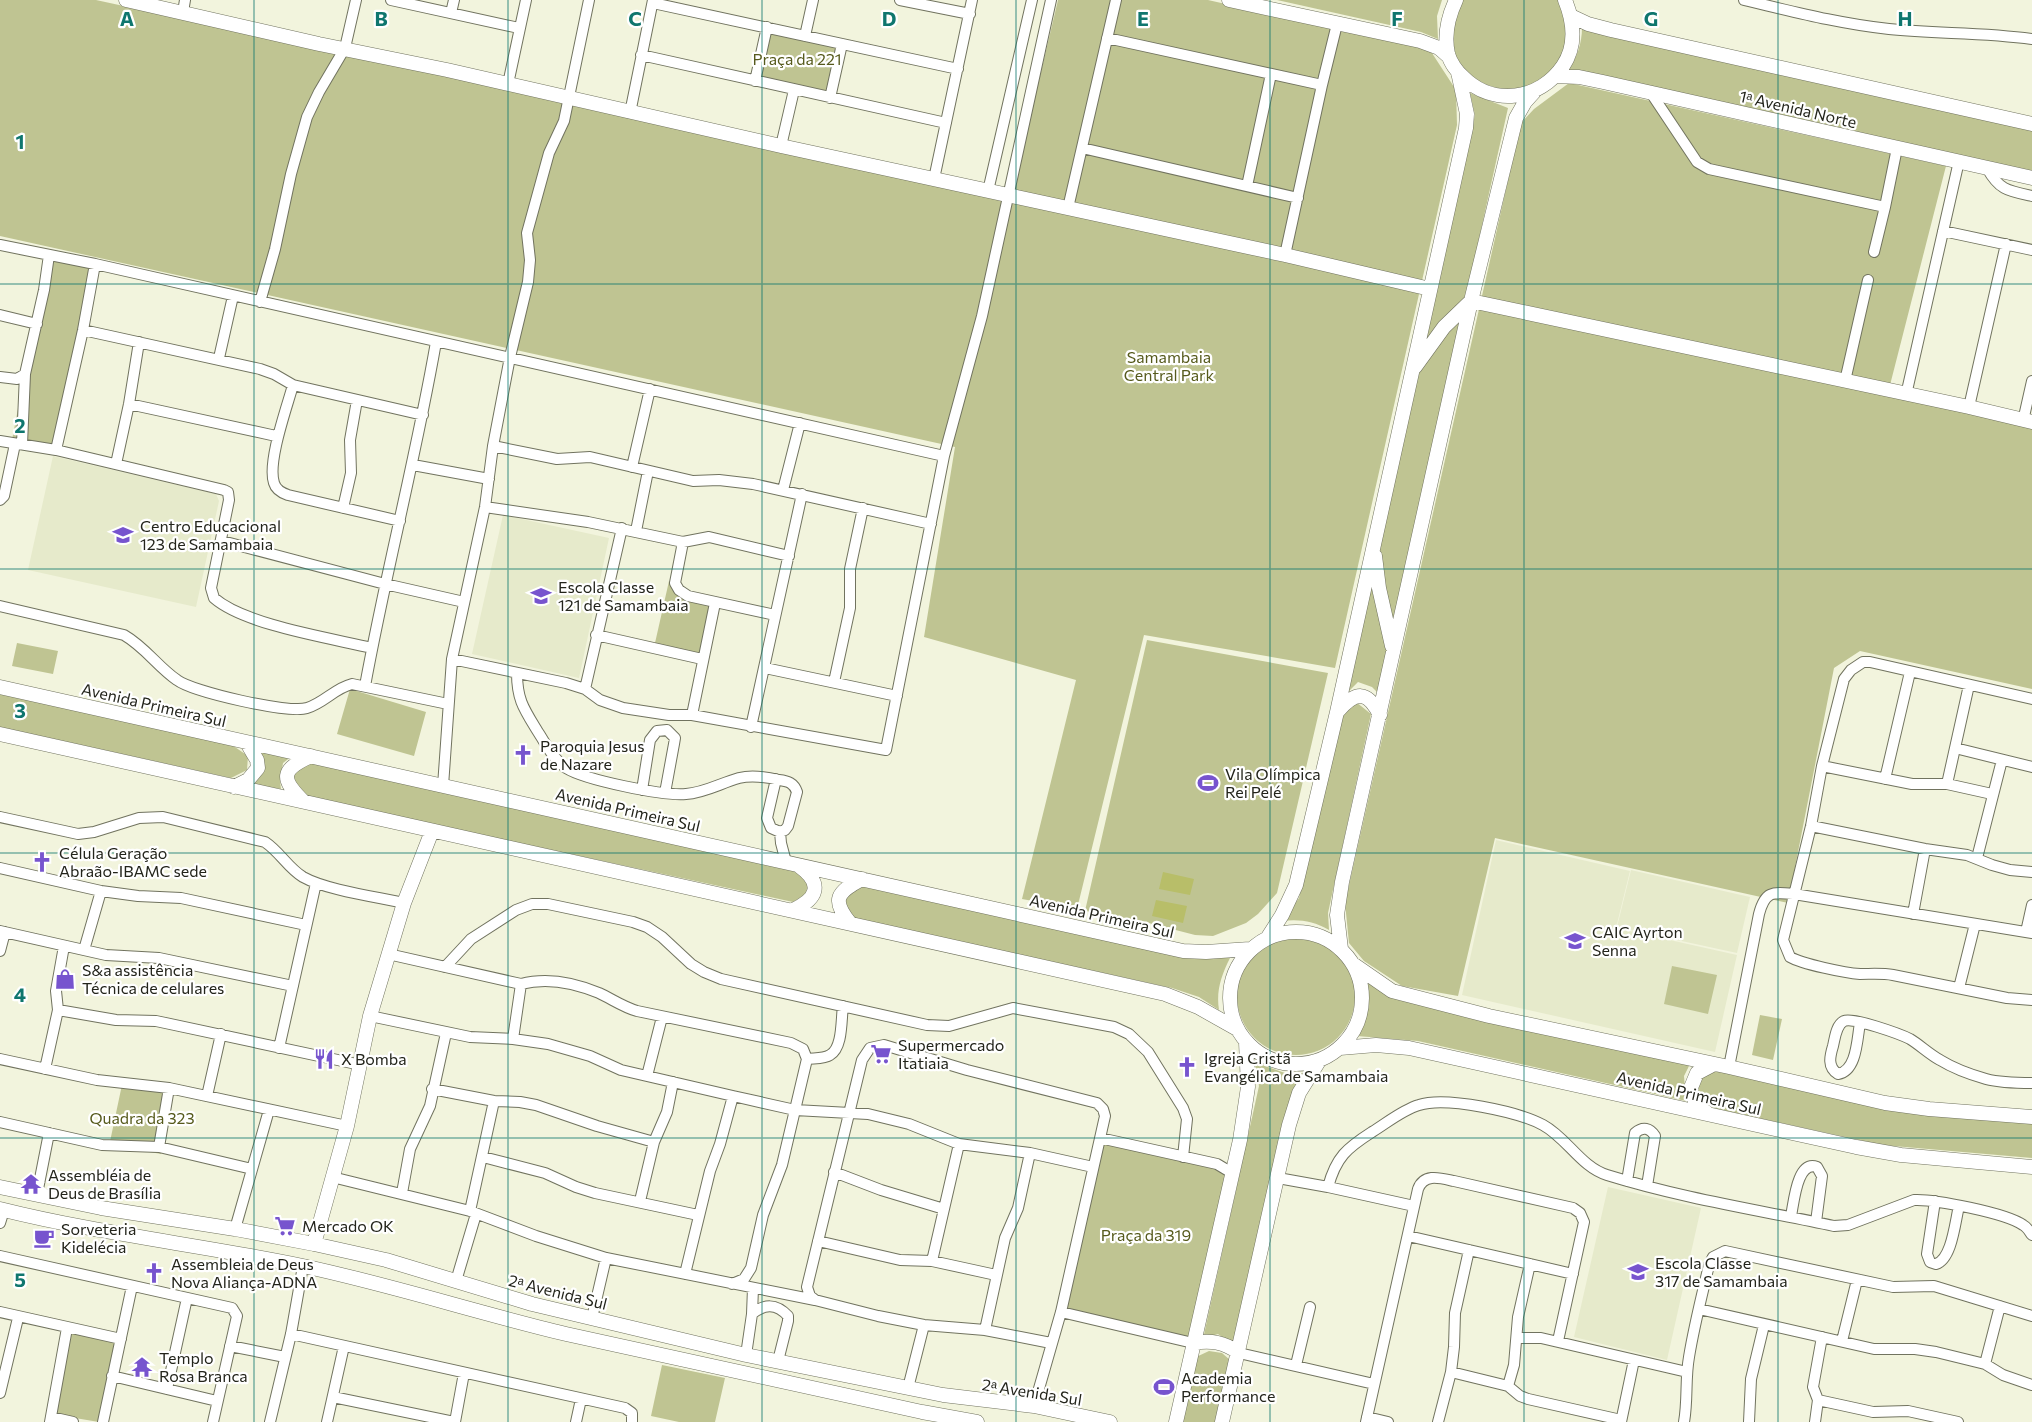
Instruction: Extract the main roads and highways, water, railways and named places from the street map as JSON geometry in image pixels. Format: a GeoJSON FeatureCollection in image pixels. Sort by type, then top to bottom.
{"type":"FeatureCollection","features":[{"type":"Feature","properties":{"kind":"place","name":"Centro Educacional 123 de Samambaia"},"geometry":{"type":"Point","coordinates":[123,535]}},
{"type":"Feature","properties":{"kind":"place","name":"Escola Classe 121 de Samambaia"},"geometry":{"type":"Point","coordinates":[541,596]}},
{"type":"Feature","properties":{"kind":"place","name":"Paroquia Jesus de Nazare"},"geometry":{"type":"Point","coordinates":[523,755]}},
{"type":"Feature","properties":{"kind":"place","name":"Vila Olímpica Rei Pelé"},"geometry":{"type":"Point","coordinates":[1208,783]}},
{"type":"Feature","properties":{"kind":"place","name":"Célula Geração Abraão-IBAMC sede"},"geometry":{"type":"Point","coordinates":[42,862]}},
{"type":"Feature","properties":{"kind":"place","name":"CAIC Ayrton Senna"},"geometry":{"type":"Point","coordinates":[1575,941]}},
{"type":"Feature","properties":{"kind":"place","name":"S&a assistência Técnica de celulares"},"geometry":{"type":"Point","coordinates":[65,979]}},
{"type":"Feature","properties":{"kind":"place","name":"Supermercado Itatiaia"},"geometry":{"type":"Point","coordinates":[881,1054]}},
{"type":"Feature","properties":{"kind":"place","name":"X Bomba"},"geometry":{"type":"Point","coordinates":[324,1059]}},
{"type":"Feature","properties":{"kind":"place","name":"Igreja Cristã Evangélica de Samambaia"},"geometry":{"type":"Point","coordinates":[1187,1067]}},
{"type":"Feature","properties":{"kind":"place","name":"Assembléia de Deus de Brasília"},"geometry":{"type":"Point","coordinates":[31,1184]}},
{"type":"Feature","properties":{"kind":"place","name":"Mercado OK"},"geometry":{"type":"Point","coordinates":[285,1226]}},
{"type":"Feature","properties":{"kind":"place","name":"Sorveteria Kidelécia"},"geometry":{"type":"Point","coordinates":[44,1238]}},
{"type":"Feature","properties":{"kind":"place","name":"Escola Classe 317 de Samambaia"},"geometry":{"type":"Point","coordinates":[1638,1272]}},
{"type":"Feature","properties":{"kind":"place","name":"Assembleia de Deus Nova Aliança-ADNA"},"geometry":{"type":"Point","coordinates":[154,1273]}},
{"type":"Feature","properties":{"kind":"place","name":"Templo Rosa Branca"},"geometry":{"type":"Point","coordinates":[142,1367]}},
{"type":"Feature","properties":{"kind":"place","name":"Academia Performance"},"geometry":{"type":"Point","coordinates":[1164,1387]}},
{"type":"Feature","properties":{"kind":"park label","name":"Praça da 221"},"geometry":{"type":"Point","coordinates":[797,59]}},
{"type":"Feature","properties":{"kind":"park label","name":"Samambaia Central Park"},"geometry":{"type":"Point","coordinates":[1169,366]}},
{"type":"Feature","properties":{"kind":"park label","name":"Quadra da 323"},"geometry":{"type":"Point","coordinates":[142,1118]}},
{"type":"Feature","properties":{"kind":"park label","name":"Praça da 319"},"geometry":{"type":"Point","coordinates":[1146,1235]}}]}
